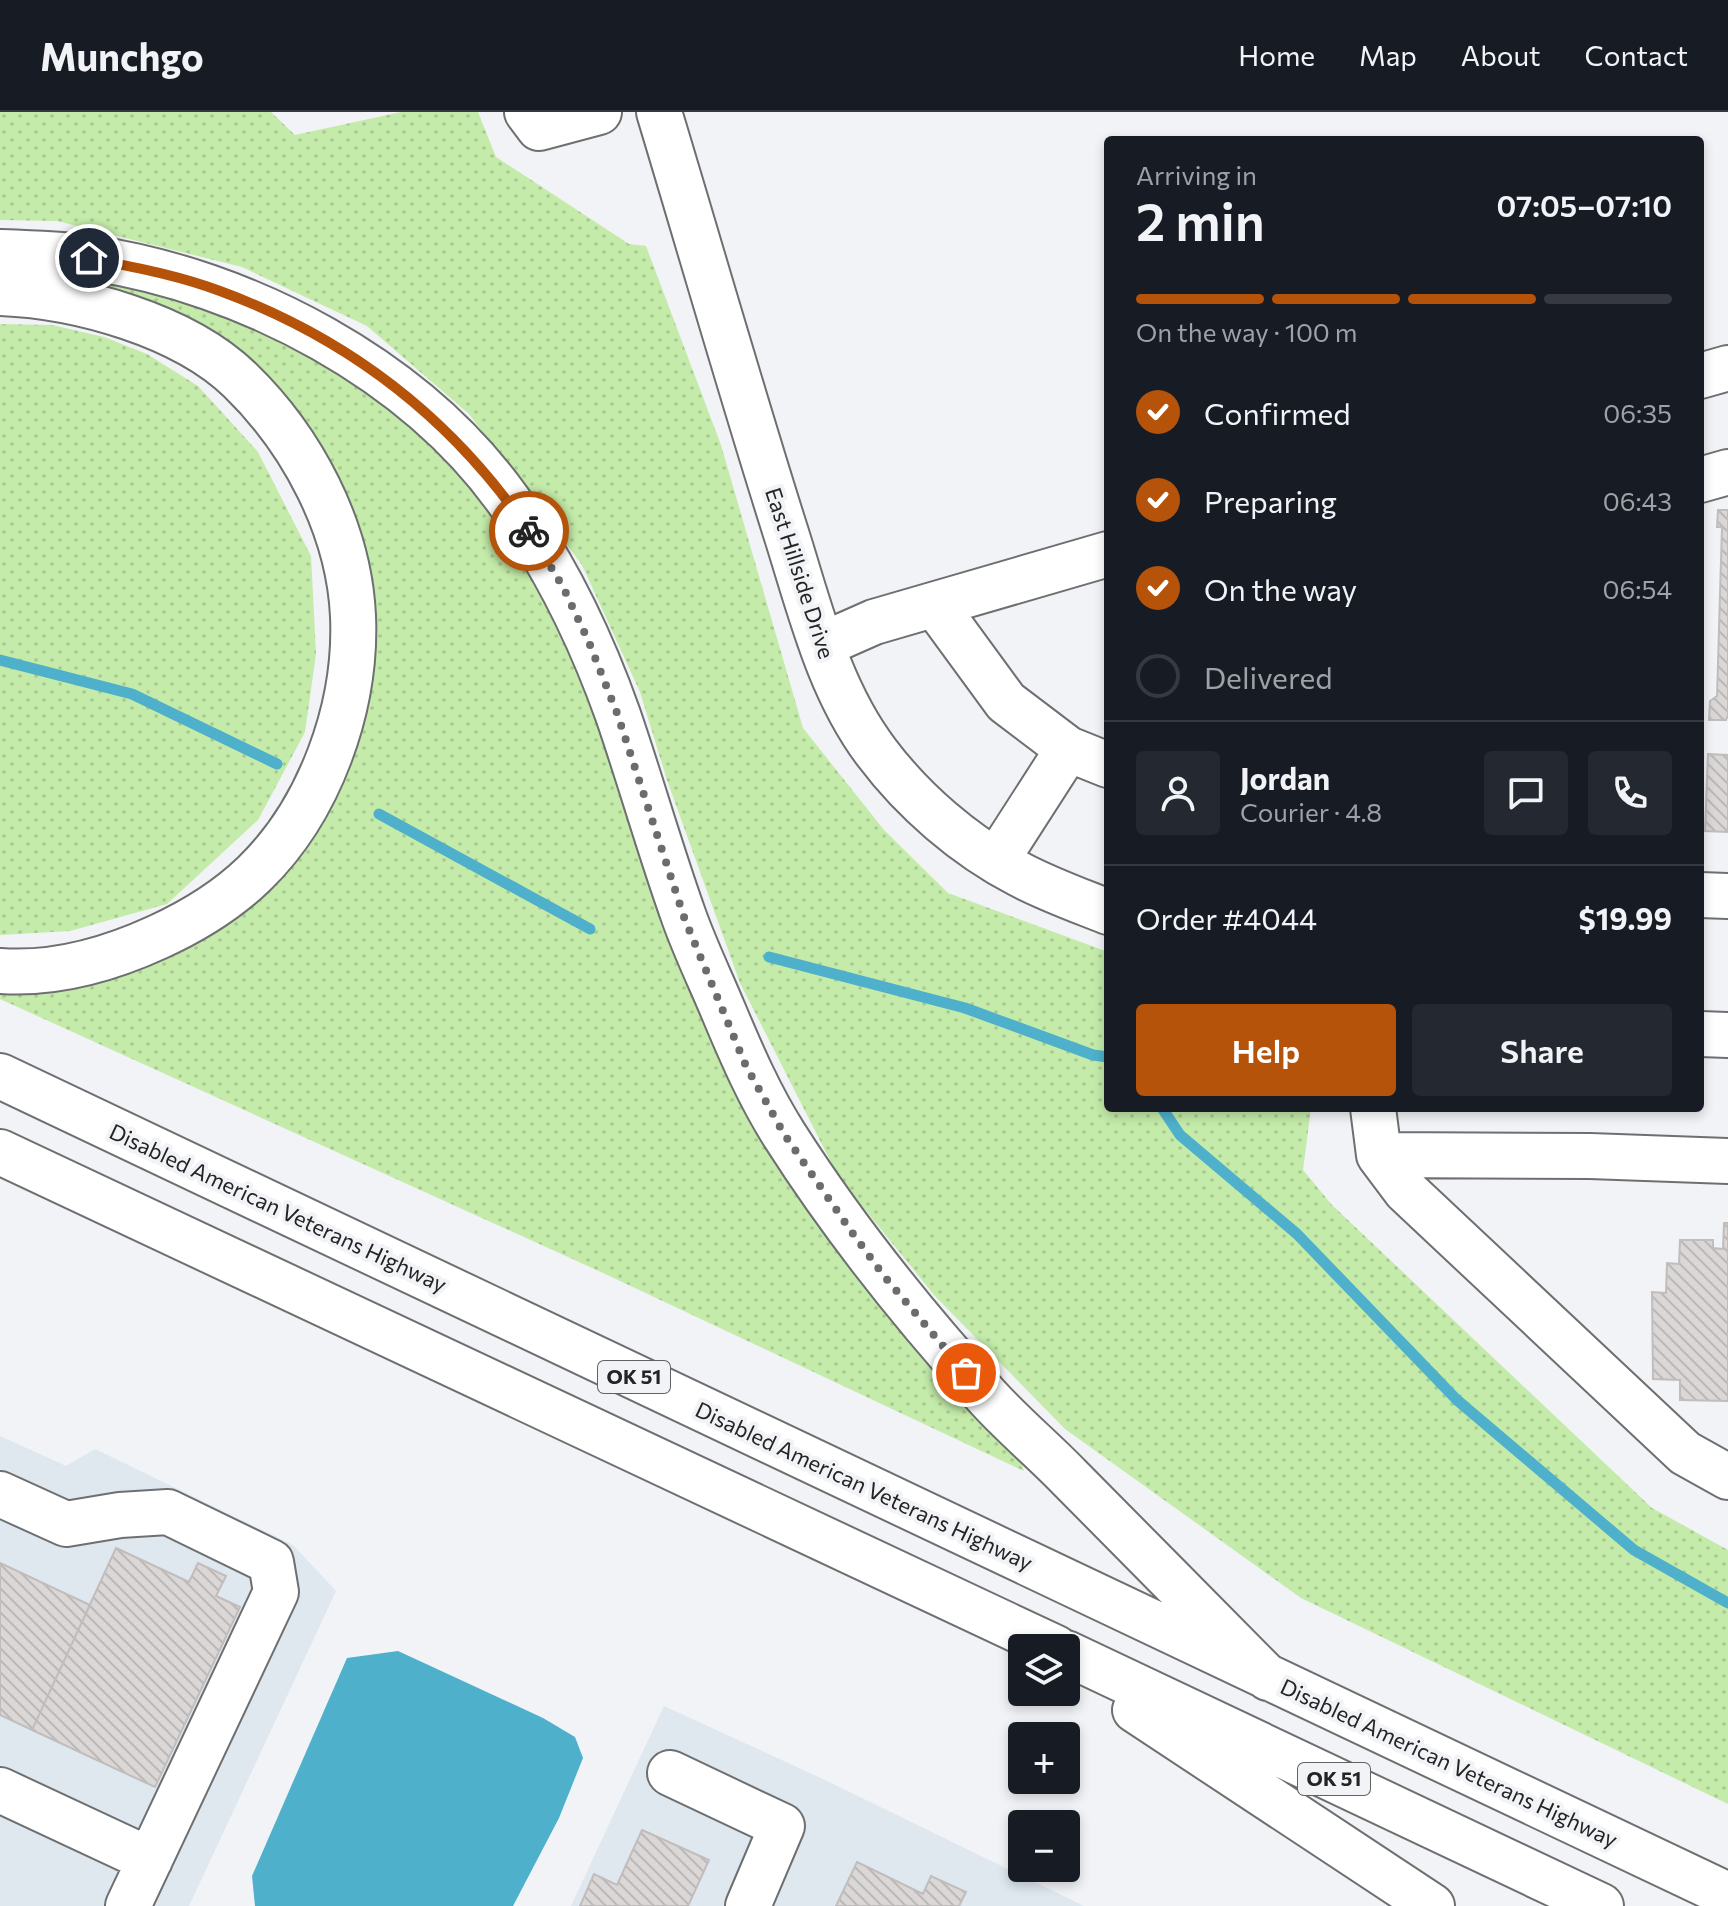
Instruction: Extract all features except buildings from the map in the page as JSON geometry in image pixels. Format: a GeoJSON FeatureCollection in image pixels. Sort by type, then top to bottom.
{"type":"FeatureCollection","features":[{"type":"Feature","properties":{"kind":"main road"},"geometry":{"type":"LineString","coordinates":[[527,112],[539,128],[599,112]]}},
{"type":"Feature","properties":{"kind":"main road","name":"East Hillside Drive"},"geometry":{"type":"LineString","coordinates":[[659,112],[770,481],[822,645],[840,690],[877,753],[919,800],[996,861],[1021,876],[1104,910]]}},
{"type":"Feature","properties":{"kind":"main road"},"geometry":{"type":"LineString","coordinates":[[0,252],[89,258],[151,270],[217,290],[275,313],[350,356],[419,404],[459,442],[505,496],[536,542],[563,587],[588,640],[617,713],[685,920],[746,1066],[784,1134],[884,1276],[987,1397],[1268,1678]]}},
{"type":"Feature","properties":{"kind":"main road"},"geometry":{"type":"LineString","coordinates":[[0,293],[72,301],[136,319],[190,344],[238,378],[292,441],[322,496],[343,553],[353,614],[352,666],[342,718],[327,763],[305,807],[255,873],[226,898],[193,920],[116,956],[68,968],[0,971]]}},
{"type":"Feature","properties":{"kind":"main road"},"geometry":{"type":"LineString","coordinates":[[1704,375],[1728,368]]}},
{"type":"Feature","properties":{"kind":"main road"},"geometry":{"type":"LineString","coordinates":[[1704,479],[1728,472]]}},
{"type":"Feature","properties":{"kind":"main road"},"geometry":{"type":"LineString","coordinates":[[822,645],[874,622],[1104,555]]}},
{"type":"Feature","properties":{"kind":"main road"},"geometry":{"type":"LineString","coordinates":[[935,605],[1006,702],[1068,749],[1104,763]]}},
{"type":"Feature","properties":{"kind":"main road"},"geometry":{"type":"LineString","coordinates":[[996,861],[1068,749]]}},
{"type":"Feature","properties":{"kind":"main road"},"geometry":{"type":"LineString","coordinates":[[1704,895],[1728,896]]}},
{"type":"Feature","properties":{"kind":"main road"},"geometry":{"type":"LineString","coordinates":[[1704,1034],[1728,1035]]}},
{"type":"Feature","properties":{"kind":"main road","name":"Disabled American Veterans Highway"},"geometry":{"type":"LineString","coordinates":[[0,1076],[1728,1895]]}},
{"type":"Feature","properties":{"kind":"main road"},"geometry":{"type":"LineString","coordinates":[[1374,1112],[1379,1155],[1406,1191],[1685,1453],[1728,1477]]}},
{"type":"Feature","properties":{"kind":"main road"},"geometry":{"type":"LineString","coordinates":[[0,1152],[1026,1634]]}},
{"type":"Feature","properties":{"kind":"main road"},"geometry":{"type":"LineString","coordinates":[[1379,1155],[1590,1156],[1728,1161]]}},
{"type":"Feature","properties":{"kind":"main road"},"geometry":{"type":"LineString","coordinates":[[0,1494],[66,1524],[120,1515],[168,1512],[271,1562],[276,1592],[128,1906]]}},
{"type":"Feature","properties":{"kind":"main road"},"geometry":{"type":"LineString","coordinates":[[1002,1623],[1019,1634]]}},
{"type":"Feature","properties":{"kind":"main road","name":"OK 51"},"geometry":{"type":"LineString","coordinates":[[1080,1660],[1601,1906]]}},
{"type":"Feature","properties":{"kind":"main road"},"geometry":{"type":"LineString","coordinates":[[1080,1674],[1432,1906]]}},
{"type":"Feature","properties":{"kind":"main road"},"geometry":{"type":"LineString","coordinates":[[670,1773],[782,1826],[748,1906]]}},
{"type":"Feature","properties":{"kind":"main road"},"geometry":{"type":"LineString","coordinates":[[0,1790],[150,1860]]}},
{"type":"Feature","properties":{"kind":"shaded area"},"geometry":{"type":"Polygon","coordinates":[[[0,1436],[66,1466],[95,1449],[293,1545],[336,1591],[189,1906],[0,1906],[0,1436]]]}},
{"type":"Feature","properties":{"kind":"shaded area"},"geometry":{"type":"Polygon","coordinates":[[[664,1706],[1008,1869],[1008,1882],[1035,1882],[1084,1906],[571,1906],[664,1706]]]}},
{"type":"Feature","properties":{"kind":"green space"},"geometry":{"type":"Polygon","coordinates":[[[0,112],[271,112],[295,135],[401,112],[478,112],[496,157],[629,244],[646,246],[721,445],[803,728],[884,830],[948,893],[1104,951],[1104,1112],[1310,1112],[1303,1170],[1332,1205],[1652,1508],[1728,1550],[1728,1804],[1301,1598],[1065,1429],[934,1295],[838,1176],[740,983],[667,780],[640,692],[582,565],[469,414],[367,326],[242,267],[57,221],[0,220],[0,112]]]}},
{"type":"Feature","properties":{"kind":"green space"},"geometry":{"type":"Polygon","coordinates":[[[51,269],[234,311],[378,394],[482,491],[562,615],[663,905],[737,1096],[871,1293],[1019,1457],[1024,1471],[601,1272],[0,999],[0,987],[202,935],[362,706],[300,420],[50,278],[51,269]]]}},
{"type":"Feature","properties":{"kind":"green space"},"geometry":{"type":"Polygon","coordinates":[[[0,324],[52,325],[104,337],[147,354],[198,386],[258,452],[311,556],[316,654],[305,732],[258,820],[167,904],[70,931],[0,935],[0,324]]]}},
{"type":"Feature","properties":{"kind":"water"},"geometry":{"type":"Polygon","coordinates":[[[398,1651],[543,1718],[575,1737],[583,1758],[559,1818],[513,1906],[255,1906],[252,1876],[347,1658],[398,1651]]]}},
{"type":"Feature","properties":{"kind":"waterway"},"geometry":{"type":"LineString","coordinates":[[0,660],[132,694],[277,764]]}},
{"type":"Feature","properties":{"kind":"waterway"},"geometry":{"type":"LineString","coordinates":[[379,814],[590,929]]}},
{"type":"Feature","properties":{"kind":"waterway"},"geometry":{"type":"LineString","coordinates":[[769,957],[965,1008],[1104,1056]]}},
{"type":"Feature","properties":{"kind":"waterway"},"geometry":{"type":"LineString","coordinates":[[1165,1112],[1180,1135],[1297,1234],[1457,1400],[1634,1550],[1728,1603]]}},
{"type":"Feature","properties":{"kind":"way so far"},"geometry":{"type":"LineString","coordinates":[[529,531],[563,587],[588,640],[617,713],[685,920],[746,1066],[784,1134],[851,1231],[884,1276],[966,1373]]}},
{"type":"Feature","properties":{"kind":"route"},"geometry":{"type":"LineString","coordinates":[[89,258],[151,270],[217,290],[275,313],[350,356],[419,404],[459,442],[505,496],[529,531]]}}]}
